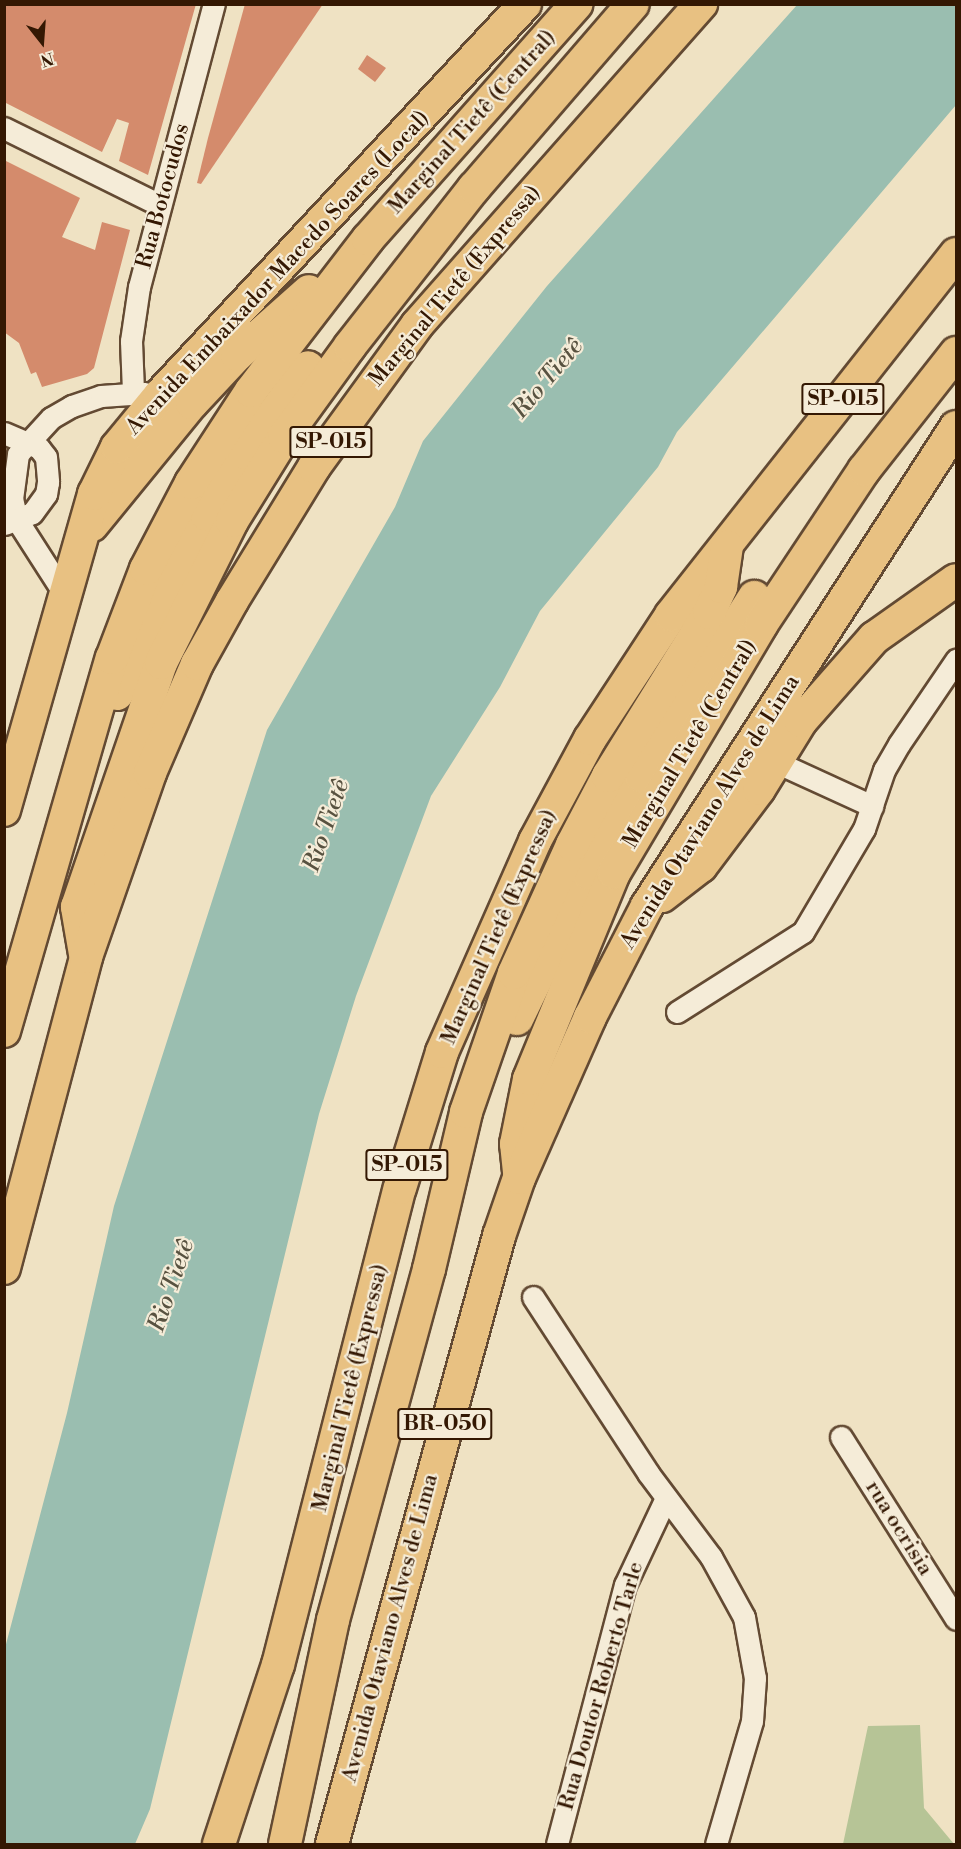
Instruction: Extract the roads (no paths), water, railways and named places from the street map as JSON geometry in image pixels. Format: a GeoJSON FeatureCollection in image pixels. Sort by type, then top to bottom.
{"type":"FeatureCollection","features":[{"type":"Feature","properties":{"kind":"highway","name":"Avenida Embaixador Macedo Soares (Local)"},"geometry":{"type":"LineString","coordinates":[[4,810],[67,598],[94,494],[147,393],[525,4]]}},
{"type":"Feature","properties":{"kind":"highway","name":"Marginal Tietê (Central)"},"geometry":{"type":"LineString","coordinates":[[368,239],[577,4]]}},
{"type":"Feature","properties":{"kind":"highway"},"geometry":{"type":"LineString","coordinates":[[86,957],[77,907],[161,663],[192,595],[232,520],[303,410],[474,188],[633,4]]}},
{"type":"Feature","properties":{"kind":"highway","name":"Marginal Tietê (Expressa)"},"geometry":{"type":"LineString","coordinates":[[4,1268],[86,957],[150,773],[197,664],[314,467],[417,325],[701,4]]}},
{"type":"Feature","properties":{"kind":"highway"},"geometry":{"type":"LineString","coordinates":[[83,754],[120,689],[207,515],[244,453],[427,218],[474,188]]}},
{"type":"Feature","properties":{"kind":"highway"},"geometry":{"type":"LineString","coordinates":[[84,535],[178,419],[237,355],[368,239]]}},
{"type":"Feature","properties":{"kind":"highway"},"geometry":{"type":"LineString","coordinates":[[4,1031],[83,754],[127,617],[146,568],[190,483],[251,391],[368,239]]}},
{"type":"Feature","properties":{"kind":"highway","name":"Marginal Tietê (Expressa)"},"geometry":{"type":"LineString","coordinates":[[219,1845],[278,1665],[400,1188],[442,1053],[477,965],[535,841],[590,739],[671,615],[957,254]]}},
{"type":"Feature","properties":{"kind":"highway","name":"Marginal Tietê (Central)"},"geometry":{"type":"LineString","coordinates":[[519,1178],[516,1144],[529,1079],[614,873],[761,625],[864,470],[957,353]]}},
{"type":"Feature","properties":{"kind":"highway","name":"Avenida Otaviano Alves de Lima"},"geometry":{"type":"LineString","coordinates":[[332,1845],[460,1370],[519,1178],[590,1017],[646,906],[957,427]]}},
{"type":"Feature","properties":{"kind":"highway"},"geometry":{"type":"LineString","coordinates":[[466,1112],[488,1091],[514,1025],[588,873],[690,698],[754,597],[834,498],[864,470]]}},
{"type":"Feature","properties":{"kind":"highway"},"geometry":{"type":"LineString","coordinates":[[285,1845],[333,1620],[426,1281],[466,1112],[514,973],[572,845],[608,776],[709,613],[721,587],[727,543]]}},
{"type":"Feature","properties":{"kind":"highway"},"geometry":{"type":"LineString","coordinates":[[646,906],[701,866],[776,762],[801,721],[874,638],[957,580]]}},
{"type":"Feature","properties":{"kind":"street","name":"Rua Botocudos"},"geometry":{"type":"LineString","coordinates":[[147,393],[131,341],[139,287],[214,4]]}},
{"type":"Feature","properties":{"kind":"street"},"geometry":{"type":"LineString","coordinates":[[4,128],[160,205]]}},
{"type":"Feature","properties":{"kind":"street"},"geometry":{"type":"LineString","coordinates":[[67,598],[11,522],[12,476],[25,442],[51,417],[72,406],[147,393]]}},
{"type":"Feature","properties":{"kind":"street"},"geometry":{"type":"LineString","coordinates":[[4,433],[25,442],[46,457],[48,482],[40,505],[11,522]]}},
{"type":"Feature","properties":{"kind":"street"},"geometry":{"type":"LineString","coordinates":[[677,1012],[803,932],[864,828],[899,744],[957,660]]}},
{"type":"Feature","properties":{"kind":"street"},"geometry":{"type":"LineString","coordinates":[[776,762],[872,806]]}},
{"type":"Feature","properties":{"kind":"street"},"geometry":{"type":"LineString","coordinates":[[533,1297],[666,1498],[711,1557],[744,1617],[751,1645],[755,1678],[752,1721],[716,1845]]}},
{"type":"Feature","properties":{"kind":"street","name":"rua ocrisia"},"geometry":{"type":"LineString","coordinates":[[841,1437],[957,1619]]}},
{"type":"Feature","properties":{"kind":"street","name":"Rua Doutor Roberto Tarle"},"geometry":{"type":"LineString","coordinates":[[557,1845],[626,1585],[666,1498]]}},
{"type":"Feature","properties":{"kind":"water","name":"Rio Tietê"},"geometry":{"type":"Polygon","coordinates":[[[797,5],[956,5],[956,105],[677,432],[658,467],[540,611],[500,687],[431,796],[356,996],[319,1114],[150,1809],[135,1844],[5,1844],[5,1648],[67,1413],[114,1206],[267,730],[395,507],[423,441],[547,286],[797,5]]]}}]}
